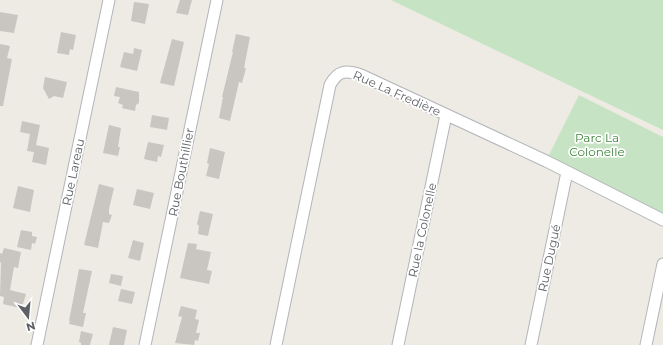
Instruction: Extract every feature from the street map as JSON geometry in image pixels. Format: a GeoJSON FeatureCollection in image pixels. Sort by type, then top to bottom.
{"type":"FeatureCollection","features":[{"type":"Feature","properties":{"kind":"street","name":"Rue Lareau"},"geometry":{"type":"LineString","coordinates":[[37,345],[109,0]]}},
{"type":"Feature","properties":{"kind":"street","name":"Rue Bouthillier"},"geometry":{"type":"LineString","coordinates":[[145,345],[216,0]]}},
{"type":"Feature","properties":{"kind":"street","name":"Rue La Fredière"},"geometry":{"type":"LineString","coordinates":[[276,345],[330,85],[334,77],[342,72],[351,72],[361,75],[567,172],[663,220]]}},
{"type":"Feature","properties":{"kind":"street","name":"Rue la Colonelle"},"geometry":{"type":"LineString","coordinates":[[398,345],[446,115]]}},
{"type":"Feature","properties":{"kind":"street","name":"Rue Dugué"},"geometry":{"type":"LineString","coordinates":[[532,345],[567,172]]}},
{"type":"Feature","properties":{"kind":"street"},"geometry":{"type":"LineString","coordinates":[[646,345],[663,264]]}},
{"type":"Feature","properties":{"kind":"green space"},"geometry":{"type":"Polygon","coordinates":[[[391,0],[663,0],[663,130],[391,0]]]}},
{"type":"Feature","properties":{"kind":"green space","name":"Parc La Colonelle"},"geometry":{"type":"Polygon","coordinates":[[[579,95],[663,137],[663,213],[546,161],[579,95]]]}},
{"type":"Feature","properties":{"kind":"building"},"geometry":{"type":"Polygon","coordinates":[[[180,0],[192,0],[188,15],[176,13],[180,0]]]}},
{"type":"Feature","properties":{"kind":"building"},"geometry":{"type":"Polygon","coordinates":[[[134,2],[149,4],[145,24],[131,21],[134,2]]]}},
{"type":"Feature","properties":{"kind":"building"},"geometry":{"type":"Polygon","coordinates":[[[0,12],[18,15],[14,33],[0,31],[0,12]]]}},
{"type":"Feature","properties":{"kind":"building"},"geometry":{"type":"Polygon","coordinates":[[[61,32],[76,35],[73,50],[70,49],[69,55],[57,53],[61,32]]]}},
{"type":"Feature","properties":{"kind":"building"},"geometry":{"type":"Polygon","coordinates":[[[236,34],[250,37],[244,68],[246,68],[242,83],[239,82],[230,121],[219,118],[222,97],[236,34]]]}},
{"type":"Feature","properties":{"kind":"building"},"geometry":{"type":"Polygon","coordinates":[[[172,39],[184,42],[174,86],[160,83],[172,39]]]}},
{"type":"Feature","properties":{"kind":"building"},"geometry":{"type":"Polygon","coordinates":[[[0,44],[10,46],[7,58],[12,59],[3,106],[0,106],[0,44]]]}},
{"type":"Feature","properties":{"kind":"building"},"geometry":{"type":"Polygon","coordinates":[[[134,48],[142,50],[137,71],[120,67],[124,52],[133,54],[134,48]]]}},
{"type":"Feature","properties":{"kind":"building"},"geometry":{"type":"Polygon","coordinates":[[[45,77],[67,82],[63,98],[54,96],[49,99],[43,88],[45,77]]]}},
{"type":"Feature","properties":{"kind":"building"},"geometry":{"type":"Polygon","coordinates":[[[116,87],[139,92],[139,103],[136,105],[135,111],[122,108],[123,105],[118,103],[120,97],[114,96],[116,87]]]}},
{"type":"Feature","properties":{"kind":"building"},"geometry":{"type":"Polygon","coordinates":[[[152,115],[169,118],[167,130],[150,127],[152,115]]]}},
{"type":"Feature","properties":{"kind":"building"},"geometry":{"type":"Polygon","coordinates":[[[22,121],[40,125],[36,145],[49,148],[46,165],[32,162],[34,152],[27,151],[30,134],[20,132],[22,121]]]}},
{"type":"Feature","properties":{"kind":"building"},"geometry":{"type":"Polygon","coordinates":[[[109,125],[121,128],[118,156],[103,153],[109,125]]]}},
{"type":"Feature","properties":{"kind":"building"},"geometry":{"type":"Polygon","coordinates":[[[148,142],[164,145],[161,157],[158,156],[157,162],[144,159],[148,142]]]}},
{"type":"Feature","properties":{"kind":"building"},"geometry":{"type":"Polygon","coordinates":[[[210,148],[225,152],[219,179],[206,176],[209,164],[207,163],[210,148]]]}},
{"type":"Feature","properties":{"kind":"building"},"geometry":{"type":"Polygon","coordinates":[[[99,184],[114,188],[109,209],[109,214],[112,215],[109,223],[103,222],[98,248],[84,245],[99,184]]]}},
{"type":"Feature","properties":{"kind":"building"},"geometry":{"type":"Polygon","coordinates":[[[18,186],[34,190],[30,212],[13,208],[18,186]]]}},
{"type":"Feature","properties":{"kind":"building"},"geometry":{"type":"Polygon","coordinates":[[[137,189],[154,193],[150,209],[133,205],[137,189]]]}},
{"type":"Feature","properties":{"kind":"building"},"geometry":{"type":"Polygon","coordinates":[[[200,211],[213,214],[208,236],[198,234],[199,226],[197,224],[200,211]]]}},
{"type":"Feature","properties":{"kind":"building"},"geometry":{"type":"Polygon","coordinates":[[[21,230],[32,232],[32,236],[37,237],[35,244],[32,243],[31,250],[17,247],[21,230]]]}},
{"type":"Feature","properties":{"kind":"building"},"geometry":{"type":"Polygon","coordinates":[[[133,240],[144,243],[140,261],[128,258],[133,240]]]}},
{"type":"Feature","properties":{"kind":"building"},"geometry":{"type":"Polygon","coordinates":[[[188,243],[197,244],[196,249],[211,252],[207,270],[212,271],[209,284],[180,278],[188,243]]]}},
{"type":"Feature","properties":{"kind":"building"},"geometry":{"type":"Polygon","coordinates":[[[4,248],[21,252],[18,268],[14,267],[10,290],[26,294],[23,304],[20,304],[20,308],[3,304],[4,297],[0,296],[0,253],[2,254],[4,248]]]}},
{"type":"Feature","properties":{"kind":"building"},"geometry":{"type":"Polygon","coordinates":[[[79,269],[92,271],[83,313],[86,313],[83,327],[69,324],[79,269]]]}},
{"type":"Feature","properties":{"kind":"building"},"geometry":{"type":"Polygon","coordinates":[[[111,274],[123,276],[121,286],[109,283],[111,274]]]}},
{"type":"Feature","properties":{"kind":"building"},"geometry":{"type":"Polygon","coordinates":[[[121,289],[135,292],[132,304],[118,301],[121,289]]]}},
{"type":"Feature","properties":{"kind":"building"},"geometry":{"type":"Polygon","coordinates":[[[181,306],[197,310],[195,319],[199,320],[196,333],[200,333],[198,341],[195,340],[194,345],[175,343],[182,317],[178,316],[181,306]]]}},
{"type":"Feature","properties":{"kind":"building"},"geometry":{"type":"Polygon","coordinates":[[[113,327],[127,330],[124,345],[109,345],[113,327]]]}},
{"type":"Feature","properties":{"kind":"building"},"geometry":{"type":"Polygon","coordinates":[[[81,331],[93,334],[90,345],[81,345],[79,342],[81,331]]]}}]}
